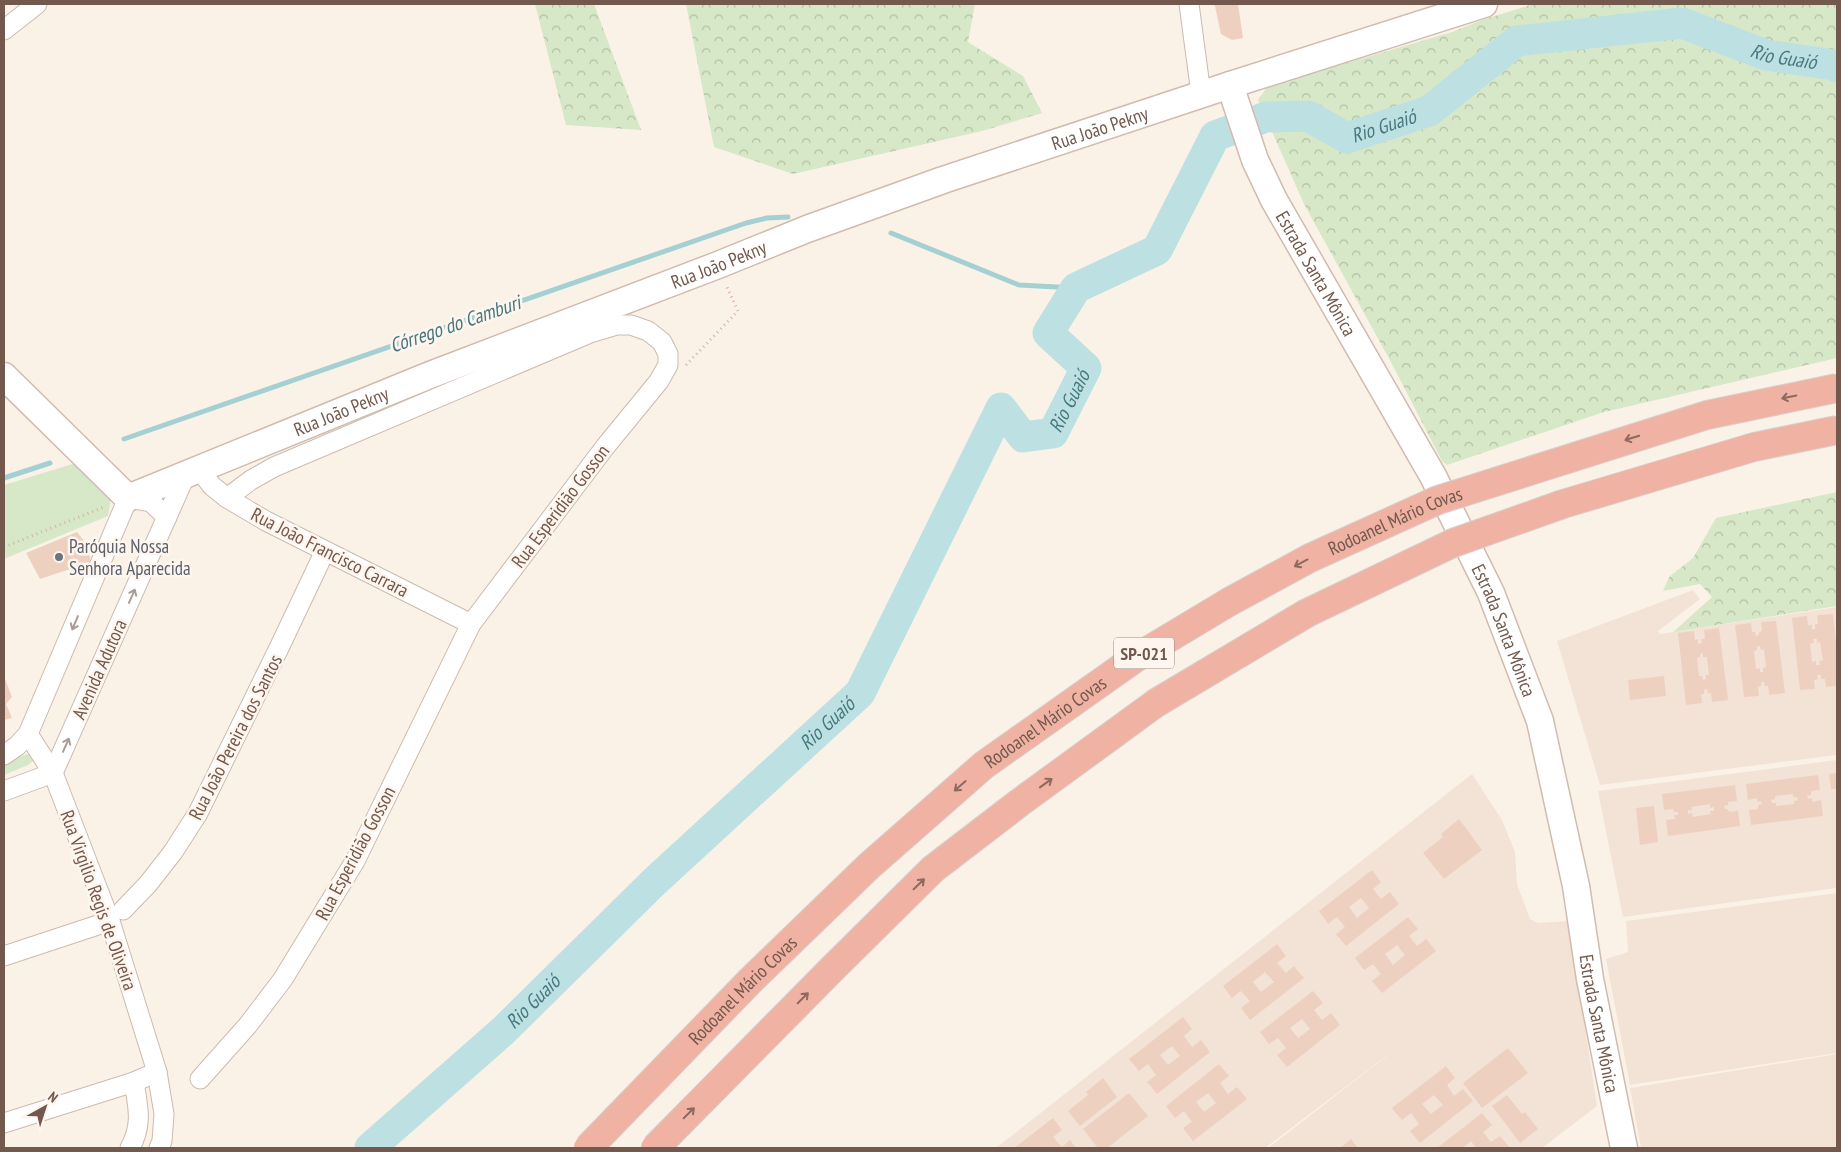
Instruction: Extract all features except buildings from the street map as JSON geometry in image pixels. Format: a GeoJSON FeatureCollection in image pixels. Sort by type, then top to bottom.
{"type":"FeatureCollection","features":[{"type":"Feature","properties":{"kind":"highway","name":"Rodoanel Mário Covas"},"geometry":{"type":"LineString","coordinates":[[588,1148],[751,980],[869,866],[984,765],[1134,659],[1229,602],[1310,558],[1438,500],[1707,415],[1837,388]]}},
{"type":"Feature","properties":{"kind":"highway","name":"SP-021"},"geometry":{"type":"LineString","coordinates":[[655,1148],[933,870],[1019,803],[1156,702],[1307,613],[1453,543],[1563,504],[1754,446],[1837,430]]}},
{"type":"Feature","properties":{"kind":"main road","name":"Rua João Pekny"},"geometry":{"type":"LineString","coordinates":[[128,498],[430,375],[807,229],[943,180],[1202,94],[1233,94],[1484,4]]}},
{"type":"Feature","properties":{"kind":"main road","name":"Estrada Santa Mônica"},"geometry":{"type":"LineString","coordinates":[[1233,94],[1255,160],[1274,200],[1437,484],[1491,593],[1540,721],[1576,886],[1590,980],[1624,1148]]}},
{"type":"Feature","properties":{"kind":"main road"},"geometry":{"type":"LineString","coordinates":[[4,376],[128,498]]}},
{"type":"Feature","properties":{"kind":"street"},"geometry":{"type":"LineString","coordinates":[[4,30],[37,4]]}},
{"type":"Feature","properties":{"kind":"street"},"geometry":{"type":"LineString","coordinates":[[1189,4],[1202,94]]}},
{"type":"Feature","properties":{"kind":"street","name":"Rua Esperidião Gosson"},"geometry":{"type":"LineString","coordinates":[[200,1079],[248,1025],[283,978],[355,861],[471,624],[605,447],[659,381],[668,365],[668,354],[662,342],[648,331],[631,325],[617,325],[590,333],[274,467],[251,480],[227,498]]}},
{"type":"Feature","properties":{"kind":"street","name":"Rua João Francisco Carrara"},"geometry":{"type":"LineString","coordinates":[[192,472],[227,498],[266,521],[471,624]]}},
{"type":"Feature","properties":{"kind":"street","name":"Avenida Adutora"},"geometry":{"type":"LineString","coordinates":[[53,773],[167,517],[192,472]]}},
{"type":"Feature","properties":{"kind":"street"},"geometry":{"type":"LineString","coordinates":[[4,755],[17,746],[28,734],[128,498],[151,502],[167,517]]}},
{"type":"Feature","properties":{"kind":"street","name":"Rua João Pereira dos Santos"},"geometry":{"type":"LineString","coordinates":[[116,916],[148,884],[168,859],[198,812],[280,648],[325,551]]}},
{"type":"Feature","properties":{"kind":"street","name":"Rua Virgilio Regis de Oliveira"},"geometry":{"type":"LineString","coordinates":[[28,734],[53,773],[116,916],[157,1072],[164,1114],[162,1141],[159,1148]]}},
{"type":"Feature","properties":{"kind":"street"},"geometry":{"type":"LineString","coordinates":[[4,791],[53,773]]}},
{"type":"Feature","properties":{"kind":"street"},"geometry":{"type":"LineString","coordinates":[[4,956],[116,916]]}},
{"type":"Feature","properties":{"kind":"street"},"geometry":{"type":"LineString","coordinates":[[4,1123],[134,1082],[157,1072]]}},
{"type":"Feature","properties":{"kind":"street"},"geometry":{"type":"LineString","coordinates":[[130,1148],[138,1131],[140,1116],[134,1082]]}},
{"type":"Feature","properties":{"kind":"path"},"geometry":{"type":"LineString","coordinates":[[683,369],[738,311],[718,265]]}},
{"type":"Feature","properties":{"kind":"path"},"geometry":{"type":"LineString","coordinates":[[4,547],[128,498]]}},
{"type":"Feature","properties":{"kind":"shaded area"},"geometry":{"type":"Polygon","coordinates":[[[1693,590],[1700,599],[1658,631],[1660,634],[1837,607],[1837,755],[1600,785],[1557,641],[1693,590]]]}},
{"type":"Feature","properties":{"kind":"shaded area"},"geometry":{"type":"Polygon","coordinates":[[[1837,760],[1837,888],[1623,917],[1598,791],[1837,760]]]}},
{"type":"Feature","properties":{"kind":"shaded area"},"geometry":{"type":"Polygon","coordinates":[[[1472,774],[1502,820],[1515,852],[1517,884],[1530,919],[1538,923],[1569,921],[1597,1106],[1542,1148],[1268,1148],[1406,1041],[1265,1148],[996,1148],[1472,774]]]}},
{"type":"Feature","properties":{"kind":"shaded area"},"geometry":{"type":"Polygon","coordinates":[[[1837,893],[1837,1053],[1630,1085],[1606,959],[1628,952],[1626,921],[1837,893]]]}},
{"type":"Feature","properties":{"kind":"shaded area"},"geometry":{"type":"Polygon","coordinates":[[[1837,1054],[1837,1148],[1641,1148],[1630,1088],[1837,1054]]]}},
{"type":"Feature","properties":{"kind":"green space"},"geometry":{"type":"Polygon","coordinates":[[[535,4],[594,4],[641,130],[566,125],[535,4]]]}},
{"type":"Feature","properties":{"kind":"green space"},"geometry":{"type":"Polygon","coordinates":[[[686,4],[975,4],[968,42],[1023,76],[1042,113],[982,131],[793,174],[714,147],[686,4]]]}},
{"type":"Feature","properties":{"kind":"green space"},"geometry":{"type":"Polygon","coordinates":[[[1533,4],[1837,4],[1837,358],[1604,412],[1447,465],[1442,461],[1392,364],[1304,204],[1258,100],[1268,86],[1452,32],[1482,20],[1533,4]]]}},
{"type":"Feature","properties":{"kind":"green space"},"geometry":{"type":"Polygon","coordinates":[[[79,462],[112,492],[108,516],[4,559],[4,485],[79,462]]]}},
{"type":"Feature","properties":{"kind":"green space"},"geometry":{"type":"Polygon","coordinates":[[[1837,492],[1837,606],[1673,632],[1712,597],[1700,584],[1663,591],[1669,577],[1693,558],[1716,518],[1837,492]]]}},
{"type":"Feature","properties":{"kind":"green space"},"geometry":{"type":"Polygon","coordinates":[[[30,753],[34,755],[33,761],[4,775],[4,763],[30,753]]]}},
{"type":"Feature","properties":{"kind":"waterway","name":"Rio Guaió"},"geometry":{"type":"LineString","coordinates":[[370,1148],[503,1031],[654,882],[860,693],[1001,408],[1023,437],[1053,433],[1086,368],[1048,333],[1076,288],[1157,250],[1215,136],[1266,117],[1308,116],[1347,138],[1429,111],[1517,41],[1682,23],[1766,55],[1837,67]]}},
{"type":"Feature","properties":{"kind":"waterway","name":"Córrego do Camburi"},"geometry":{"type":"LineString","coordinates":[[124,439],[746,223],[767,218],[788,217]]}},
{"type":"Feature","properties":{"kind":"waterway","name":"Córrego do Camburi"},"geometry":{"type":"LineString","coordinates":[[891,233],[1019,285],[1076,288]]}},
{"type":"Feature","properties":{"kind":"waterway","name":"Córrego do Camburi"},"geometry":{"type":"LineString","coordinates":[[4,478],[50,463]]}},
{"type":"Feature","properties":{"kind":"place","name":"Paróquia Nossa Senhora Aparecida"},"geometry":{"type":"Point","coordinates":[59,557]}}]}
